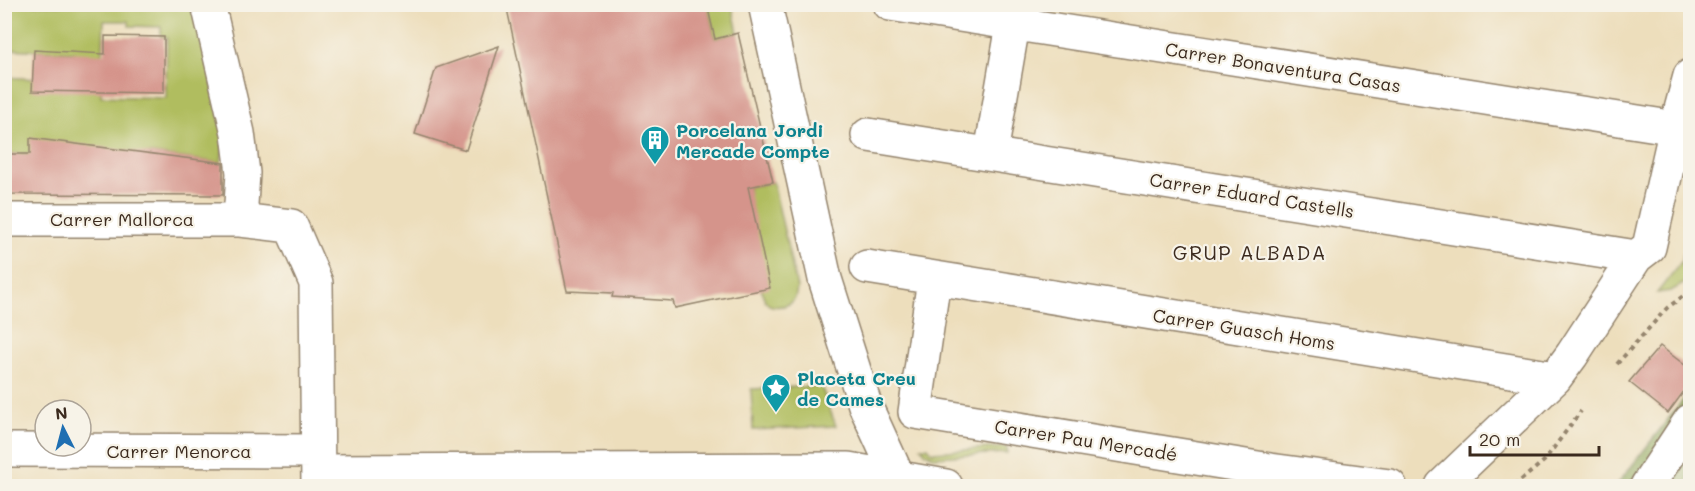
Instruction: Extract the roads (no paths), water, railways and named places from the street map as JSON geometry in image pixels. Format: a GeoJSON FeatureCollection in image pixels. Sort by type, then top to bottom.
{"type":"FeatureCollection","features":[{"type":"Feature","properties":{"kind":"street"},"geometry":{"type":"LineString","coordinates":[[208,4],[238,133],[243,173],[240,220]]}},
{"type":"Feature","properties":{"kind":"street"},"geometry":{"type":"LineString","coordinates":[[765,4],[825,279],[865,405],[900,481]]}},
{"type":"Feature","properties":{"kind":"street","name":"Carrer Bonaventura Casas"},"geometry":{"type":"LineString","coordinates":[[890,4],[1676,128]]}},
{"type":"Feature","properties":{"kind":"street"},"geometry":{"type":"LineString","coordinates":[[991,153],[1013,25]]}},
{"type":"Feature","properties":{"kind":"street"},"geometry":{"type":"LineString","coordinates":[[1442,486],[1555,378],[1636,256],[1649,247],[1690,76]]}},
{"type":"Feature","properties":{"kind":"street","name":"Carrer Eduard Castells"},"geometry":{"type":"LineString","coordinates":[[868,135],[1636,256]]}},
{"type":"Feature","properties":{"kind":"street","name":"Carrer Mallorca"},"geometry":{"type":"LineString","coordinates":[[4,220],[240,220],[291,226],[316,283],[318,470]]}},
{"type":"Feature","properties":{"kind":"street","name":"Carrer Guasch Homs"},"geometry":{"type":"LineString","coordinates":[[867,267],[1555,378]]}},
{"type":"Feature","properties":{"kind":"street","name":"Carrer Pau Mercadé"},"geometry":{"type":"LineString","coordinates":[[934,279],[915,412],[1270,470],[1390,486]]}},
{"type":"Feature","properties":{"kind":"street"},"geometry":{"type":"LineString","coordinates":[[1647,486],[1690,421]]}},
{"type":"Feature","properties":{"kind":"street","name":"Carrer Menorca"},"geometry":{"type":"LineString","coordinates":[[4,450],[318,470],[648,478],[848,469],[900,481],[946,486]]}},
{"type":"Feature","properties":{"kind":"place","name":"Porcelana Jordi Mercade Compte"},"geometry":{"type":"Point","coordinates":[655,166]}},
{"type":"Feature","properties":{"kind":"place","name":"Placeta Creu de Cames"},"geometry":{"type":"Point","coordinates":[776,414]}},
{"type":"Feature","properties":{"kind":"district","name":"GRUP ALBADA"},"geometry":{"type":"Point","coordinates":[1250,252]}}]}
